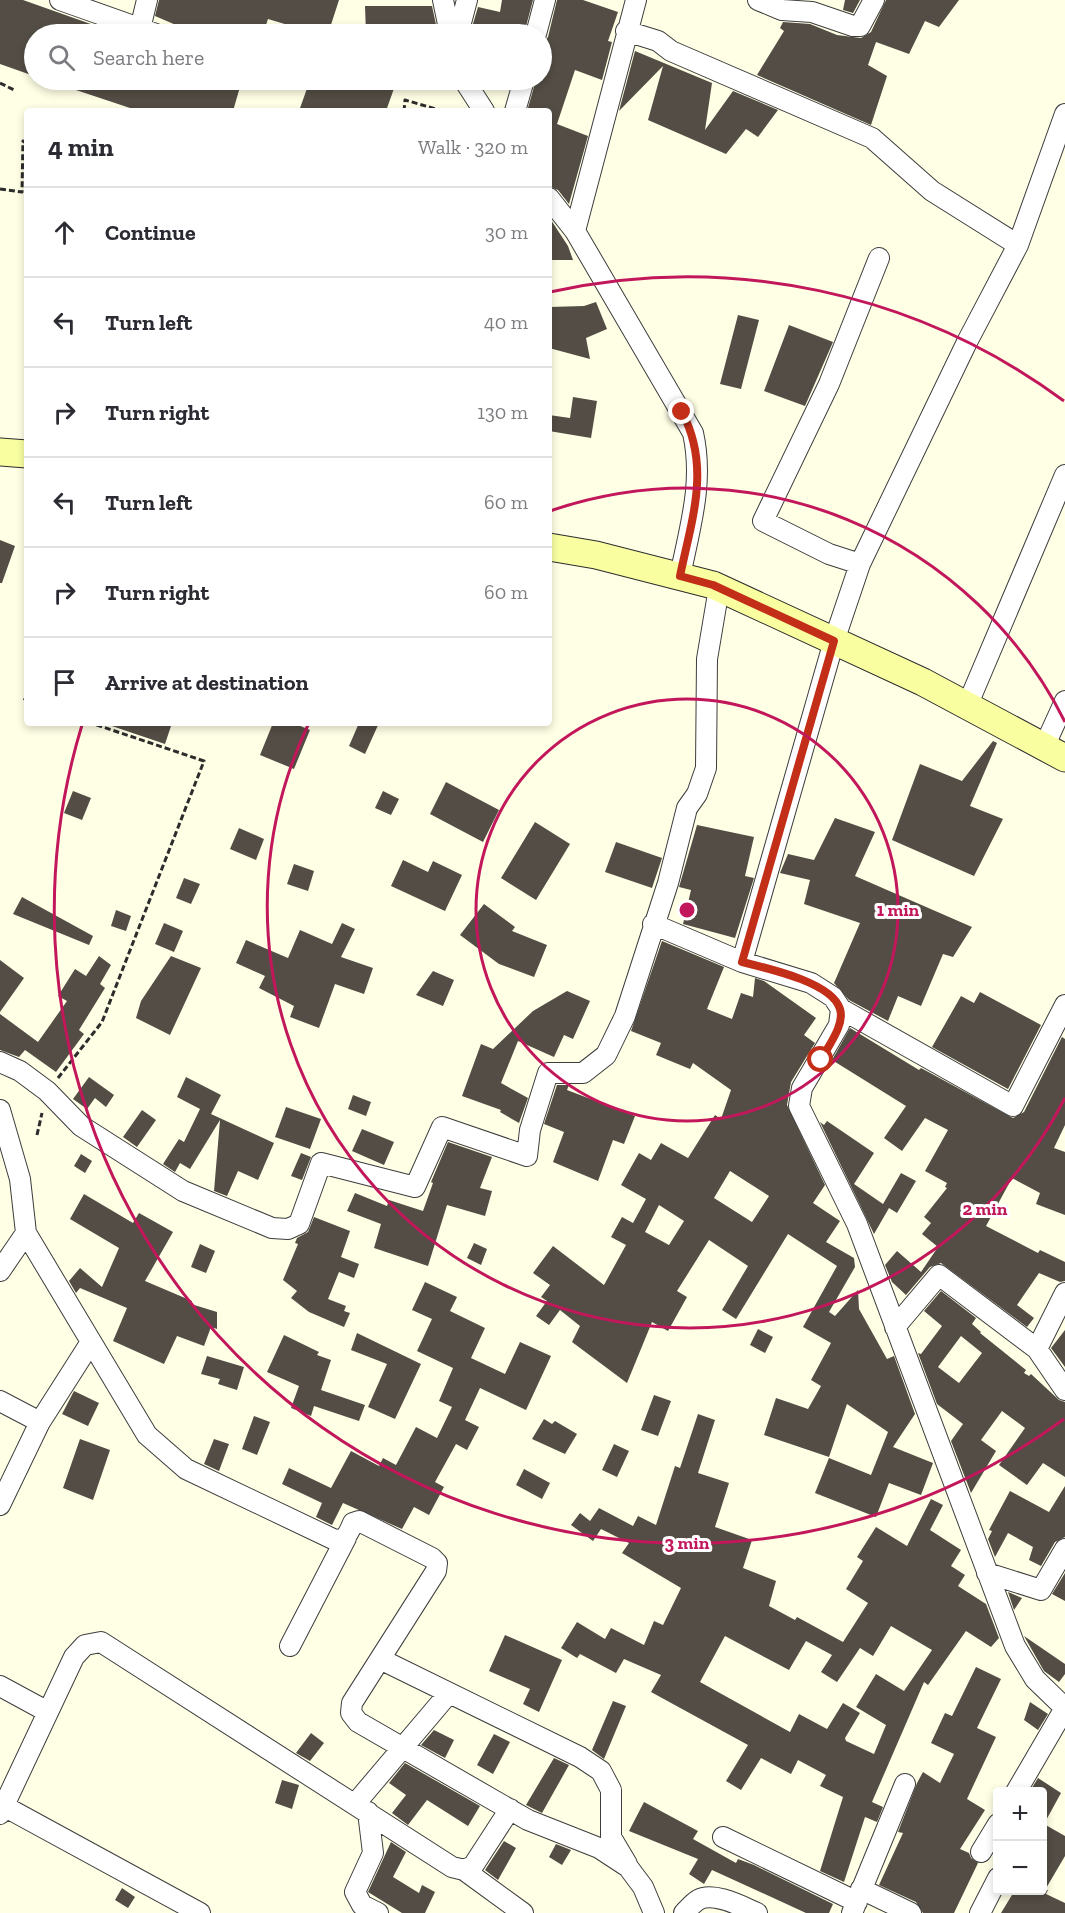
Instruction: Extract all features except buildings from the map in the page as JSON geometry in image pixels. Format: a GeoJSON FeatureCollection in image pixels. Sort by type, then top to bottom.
{"type":"FeatureCollection","features":[{"type":"Feature","properties":{"kind":"street"},"geometry":{"type":"LineString","coordinates":[[60,0],[126,24]]}},
{"type":"Feature","properties":{"kind":"street"},"geometry":{"type":"LineString","coordinates":[[147,0],[148,24]]}},
{"type":"Feature","properties":{"kind":"street"},"geometry":{"type":"LineString","coordinates":[[443,0],[448,24]]}},
{"type":"Feature","properties":{"kind":"street"},"geometry":{"type":"LineString","coordinates":[[461,24],[467,0]]}},
{"type":"Feature","properties":{"kind":"street"},"geometry":{"type":"LineString","coordinates":[[539,24],[545,0]]}},
{"type":"Feature","properties":{"kind":"street"},"geometry":{"type":"LineString","coordinates":[[575,231],[636,0]]}},
{"type":"Feature","properties":{"kind":"street"},"geometry":{"type":"LineString","coordinates":[[758,0],[782,10],[812,12],[853,26],[860,26],[874,0]]}},
{"type":"Feature","properties":{"kind":"street"},"geometry":{"type":"LineString","coordinates":[[627,31],[658,41],[671,51],[872,138],[932,191],[1018,246]]}},
{"type":"Feature","properties":{"kind":"street"},"geometry":{"type":"LineString","coordinates":[[470,90],[482,108]]}},
{"type":"Feature","properties":{"kind":"street"},"geometry":{"type":"LineString","coordinates":[[516,108],[521,90]]}},
{"type":"Feature","properties":{"kind":"street"},"geometry":{"type":"LineString","coordinates":[[742,962],[834,641],[860,564],[962,352],[1018,246],[1065,114]]}},
{"type":"Feature","properties":{"kind":"street"},"geometry":{"type":"LineString","coordinates":[[552,202],[575,231],[693,432],[697,451],[698,490],[680,576]]}},
{"type":"Feature","properties":{"kind":"street"},"geometry":{"type":"LineString","coordinates":[[860,564],[829,554],[763,522],[830,384],[879,258]]}},
{"type":"Feature","properties":{"kind":"street"},"geometry":{"type":"LineString","coordinates":[[0,452],[24,454]]}},
{"type":"Feature","properties":{"kind":"street"},"geometry":{"type":"LineString","coordinates":[[967,706],[1065,475]]}},
{"type":"Feature","properties":{"kind":"street"},"geometry":{"type":"LineString","coordinates":[[552,548],[596,555],[719,588],[967,706],[1054,753],[1065,700]]}},
{"type":"Feature","properties":{"kind":"street"},"geometry":{"type":"LineString","coordinates":[[0,1062],[21,1071],[47,1091],[81,1126],[183,1191],[272,1228],[288,1229],[299,1224],[321,1163],[415,1186],[442,1127],[527,1156],[530,1130],[548,1073],[583,1073],[606,1055],[625,1016],[668,883],[687,808],[698,794],[706,768],[707,659],[719,588]]}},
{"type":"Feature","properties":{"kind":"street"},"geometry":{"type":"LineString","coordinates":[[653,924],[742,962],[811,983],[833,997],[841,1009],[1013,1106],[1065,1005]]}},
{"type":"Feature","properties":{"kind":"street"},"geometry":{"type":"LineString","coordinates":[[841,1009],[839,1025],[802,1088],[799,1106],[857,1224],[1015,1646],[1035,1679],[1065,1708],[1018,1787]]}},
{"type":"Feature","properties":{"kind":"street"},"geometry":{"type":"LineString","coordinates":[[0,1110],[20,1179],[26,1233],[91,1342],[115,1377],[147,1435],[186,1468],[333,1539],[346,1538]]}},
{"type":"Feature","properties":{"kind":"street"},"geometry":{"type":"LineString","coordinates":[[0,1271],[26,1233]]}},
{"type":"Feature","properties":{"kind":"street"},"geometry":{"type":"LineString","coordinates":[[895,1327],[939,1275],[1037,1349],[1065,1390]]}},
{"type":"Feature","properties":{"kind":"street"},"geometry":{"type":"LineString","coordinates":[[1037,1349],[1065,1293]]}},
{"type":"Feature","properties":{"kind":"street"},"geometry":{"type":"LineString","coordinates":[[0,1505],[40,1422],[91,1342]]}},
{"type":"Feature","properties":{"kind":"street"},"geometry":{"type":"LineString","coordinates":[[0,1401],[40,1422]]}},
{"type":"Feature","properties":{"kind":"street"},"geometry":{"type":"LineString","coordinates":[[290,1646],[353,1523],[359,1521],[432,1558],[437,1563],[436,1571],[352,1703],[351,1713],[358,1722],[528,1820],[599,1848],[628,1867]]}},
{"type":"Feature","properties":{"kind":"street"},"geometry":{"type":"LineString","coordinates":[[987,1572],[1041,1590],[1065,1549]]}},
{"type":"Feature","properties":{"kind":"street"},"geometry":{"type":"LineString","coordinates":[[192,1911],[1,1808],[74,1657],[85,1645],[101,1642],[452,1867],[464,1870],[523,1913]]}},
{"type":"Feature","properties":{"kind":"street"},"geometry":{"type":"LineString","coordinates":[[380,1659],[580,1757],[601,1771],[611,1791],[611,1837],[628,1867],[644,1887],[654,1913]]}},
{"type":"Feature","properties":{"kind":"street"},"geometry":{"type":"LineString","coordinates":[[0,1686],[48,1712]]}},
{"type":"Feature","properties":{"kind":"street"},"geometry":{"type":"LineString","coordinates":[[378,1913],[362,1905],[355,1892],[373,1853],[361,1808],[403,1748],[449,1693]]}},
{"type":"Feature","properties":{"kind":"street"},"geometry":{"type":"LineString","coordinates":[[857,1901],[905,1784]]}},
{"type":"Feature","properties":{"kind":"street"},"geometry":{"type":"LineString","coordinates":[[464,1870],[473,1866],[510,1809]]}},
{"type":"Feature","properties":{"kind":"street"},"geometry":{"type":"LineString","coordinates":[[981,1852],[993,1832]]}},
{"type":"Feature","properties":{"kind":"street"},"geometry":{"type":"LineString","coordinates":[[723,1837],[857,1901],[911,1913]]}},
{"type":"Feature","properties":{"kind":"street"},"geometry":{"type":"LineString","coordinates":[[980,1913],[993,1888]]}},
{"type":"Feature","properties":{"kind":"street"},"geometry":{"type":"LineString","coordinates":[[684,1913],[698,1899],[709,1898],[735,1904],[757,1913]]}},
{"type":"Feature","properties":{"kind":"path"},"geometry":{"type":"LineString","coordinates":[[0,83],[14,90]]}},
{"type":"Feature","properties":{"kind":"path"},"geometry":{"type":"LineString","coordinates":[[404,108],[405,100],[433,108]]}},
{"type":"Feature","properties":{"kind":"path"},"geometry":{"type":"LineString","coordinates":[[0,189],[22,192],[24,142]]}},
{"type":"Feature","properties":{"kind":"path"},"geometry":{"type":"LineString","coordinates":[[37,1135],[47,1091],[102,1022],[204,761],[100,726]]}},
{"type":"Feature","properties":{"kind":"route"},"geometry":{"type":"LineString","coordinates":[[682,412],[693,432],[697,451],[698,490],[680,576],[713,585],[834,641],[742,962],[811,983],[833,997],[841,1009],[839,1025],[821,1060]]}}]}
